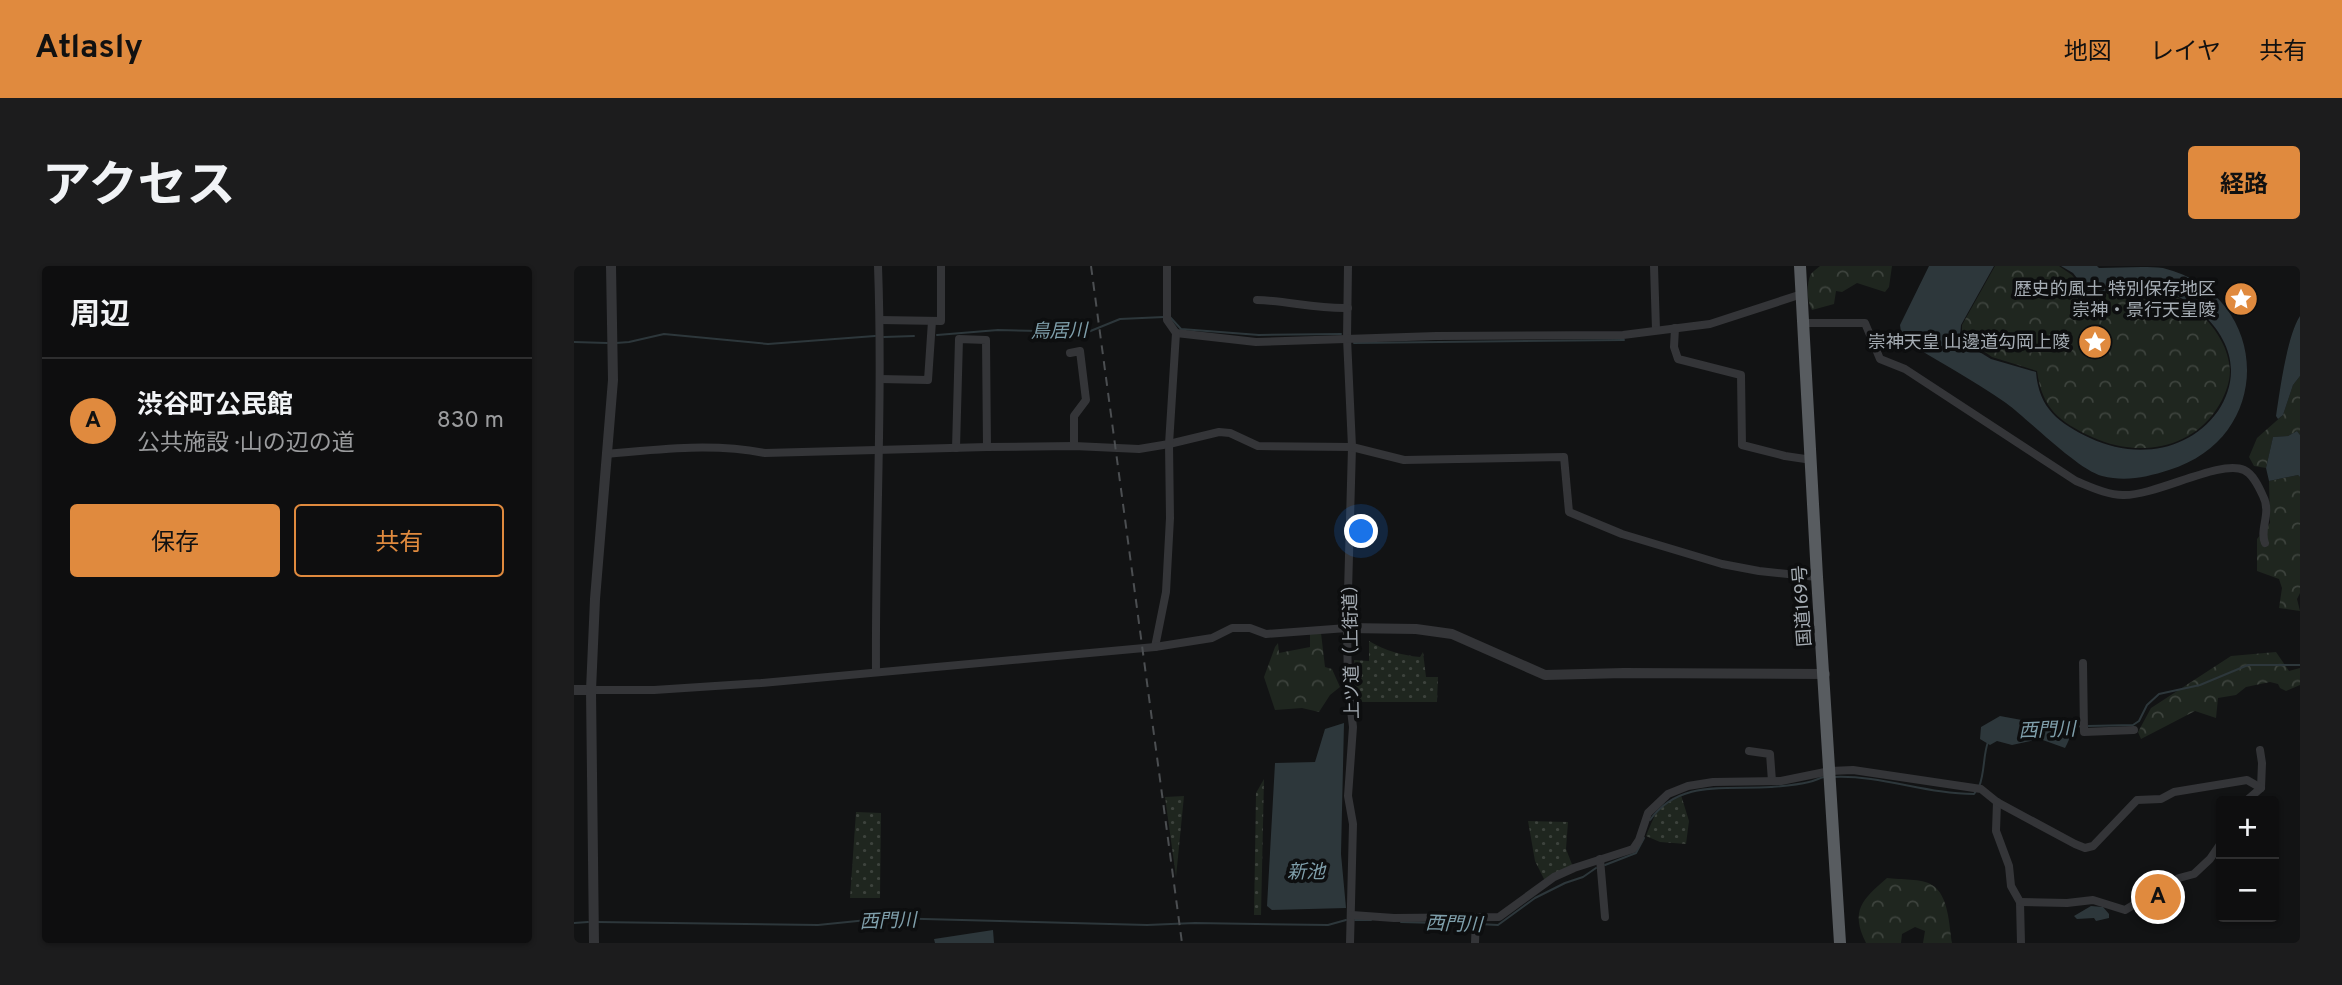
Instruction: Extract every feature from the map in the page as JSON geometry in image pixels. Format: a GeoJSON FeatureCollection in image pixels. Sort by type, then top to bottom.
{"type":"FeatureCollection","features":[{"type":"Feature","properties":{"kind":"highway","name":"国道169号"},"geometry":{"type":"LineString","coordinates":[[1800,266],[1840,943]]}},
{"type":"Feature","properties":{"kind":"street"},"geometry":{"type":"LineString","coordinates":[[594,943],[591,690],[595,599],[613,380],[611,266]]}},
{"type":"Feature","properties":{"kind":"street"},"geometry":{"type":"LineString","coordinates":[[876,672],[875,566],[880,379],[878,266]]}},
{"type":"Feature","properties":{"kind":"street"},"geometry":{"type":"LineString","coordinates":[[880,320],[941,321],[941,266]]}},
{"type":"Feature","properties":{"kind":"street"},"geometry":{"type":"LineString","coordinates":[[1155,647],[1166,592],[1170,517],[1169,444],[1176,332],[1167,318],[1167,266]]}},
{"type":"Feature","properties":{"kind":"street","name":"上ツ道（上街道）"},"geometry":{"type":"LineString","coordinates":[[1348,266],[1352,447],[1347,628],[1348,685],[1353,727],[1348,796],[1353,824],[1350,943]]}},
{"type":"Feature","properties":{"kind":"street"},"geometry":{"type":"LineString","coordinates":[[1654,266],[1656,330]]}},
{"type":"Feature","properties":{"kind":"street"},"geometry":{"type":"LineString","coordinates":[[1176,332],[1256,342],[1348,338],[1622,335],[1710,324],[1802,294]]}},
{"type":"Feature","properties":{"kind":"street"},"geometry":{"type":"LineString","coordinates":[[1256,300],[1288,301],[1322,309],[1348,308]]}},
{"type":"Feature","properties":{"kind":"street"},"geometry":{"type":"LineString","coordinates":[[880,379],[928,380],[932,321]]}},
{"type":"Feature","properties":{"kind":"street"},"geometry":{"type":"LineString","coordinates":[[1805,323],[1865,323],[1880,359],[1905,369],[2076,481],[2097,490],[2122,495],[2146,492],[2219,469],[2243,469],[2252,476],[2266,501],[2267,521],[2263,538],[2265,543]]}},
{"type":"Feature","properties":{"kind":"street"},"geometry":{"type":"LineString","coordinates":[[1675,328],[1674,347],[1678,359],[1741,375],[1742,445],[1812,460]]}},
{"type":"Feature","properties":{"kind":"street"},"geometry":{"type":"LineString","coordinates":[[956,448],[959,340],[986,340],[987,447]]}},
{"type":"Feature","properties":{"kind":"street"},"geometry":{"type":"LineString","coordinates":[[1070,353],[1080,351],[1086,400],[1074,416],[1074,446]]}},
{"type":"Feature","properties":{"kind":"street"},"geometry":{"type":"LineString","coordinates":[[607,454],[675,447],[737,448],[765,453],[1074,446],[1116,449],[1169,444],[1219,432],[1230,433],[1258,446],[1352,447],[1404,460],[1564,457],[1569,512],[1622,534],[1722,564],[1817,577]]}},
{"type":"Feature","properties":{"kind":"street"},"geometry":{"type":"LineString","coordinates":[[574,690],[654,690],[761,683],[1155,647],[1212,638],[1232,628],[1250,628],[1266,634],[1347,628],[1416,629],[1452,634],[1545,675],[1825,674]]}},
{"type":"Feature","properties":{"kind":"street"},"geometry":{"type":"LineString","coordinates":[[2083,663],[2084,732],[2134,730]]}},
{"type":"Feature","properties":{"kind":"street"},"geometry":{"type":"LineString","coordinates":[[2252,796],[2261,788],[2260,750]]}},
{"type":"Feature","properties":{"kind":"street"},"geometry":{"type":"LineString","coordinates":[[1749,751],[1770,754],[1772,781]]}},
{"type":"Feature","properties":{"kind":"street"},"geometry":{"type":"LineString","coordinates":[[1352,919],[1476,922],[1499,917],[1554,877],[1601,863],[1633,849],[1640,840],[1648,813],[1668,794],[1700,784],[1831,777],[1853,770],[1978,789],[1997,802],[2085,848],[2093,846],[2137,800],[2161,799],[2181,790],[2247,780],[2261,788]]}},
{"type":"Feature","properties":{"kind":"street"},"geometry":{"type":"LineString","coordinates":[[1997,802],[1996,831],[2009,866],[2011,886],[2020,902],[2021,943]]}},
{"type":"Feature","properties":{"kind":"street"},"geometry":{"type":"LineString","coordinates":[[2020,902],[2067,903],[2093,900],[2126,910],[2179,878],[2194,874],[2216,850]]}},
{"type":"Feature","properties":{"kind":"street"},"geometry":{"type":"LineString","coordinates":[[1601,863],[1605,917]]}},
{"type":"Feature","properties":{"kind":"street"},"geometry":{"type":"LineString","coordinates":[[1475,943],[1476,922]]}},
{"type":"Feature","properties":{"kind":"green space"},"geometry":{"type":"Polygon","coordinates":[[[1820,266],[1892,266],[1889,287],[1885,292],[1857,283],[1842,292],[1836,291],[1834,304],[1812,310],[1808,297],[1808,282],[1811,274],[1820,266]]]}},
{"type":"Feature","properties":{"kind":"green space"},"geometry":{"type":"Polygon","coordinates":[[[1995,266],[2059,266],[2072,275],[2091,298],[2123,288],[2143,287],[2173,295],[2188,304],[2212,327],[2227,355],[2229,380],[2216,410],[2204,424],[2176,442],[2143,448],[2109,443],[2071,426],[2048,405],[2037,371],[1992,357],[1962,336],[1962,325],[1995,266]]]}},
{"type":"Feature","properties":{"kind":"green space"},"geometry":{"type":"Polygon","coordinates":[[[2300,376],[2300,435],[2297,431],[2288,436],[2273,437],[2266,468],[2254,466],[2249,457],[2257,438],[2283,415],[2293,385],[2300,376]]]}},
{"type":"Feature","properties":{"kind":"green space"},"geometry":{"type":"Polygon","coordinates":[[[2298,475],[2300,593],[2297,599],[2300,611],[2279,608],[2282,588],[2279,579],[2257,571],[2257,539],[2270,523],[2269,481],[2298,475]]]}},
{"type":"Feature","properties":{"kind":"green space"},"geometry":{"type":"Polygon","coordinates":[[[1321,633],[1325,667],[1332,669],[1340,687],[1330,695],[1319,712],[1302,708],[1275,710],[1264,677],[1275,647],[1278,643],[1279,653],[1310,647],[1310,634],[1321,633]]]}},
{"type":"Feature","properties":{"kind":"green space"},"geometry":{"type":"Polygon","coordinates":[[[1369,641],[1406,655],[1420,657],[1423,652],[1426,677],[1438,677],[1437,702],[1355,702],[1354,660],[1369,661],[1369,641]]]}},
{"type":"Feature","properties":{"kind":"green space"},"geometry":{"type":"Polygon","coordinates":[[[2276,652],[2289,671],[2300,668],[2300,685],[2286,691],[2278,684],[2270,682],[2246,687],[2236,695],[2218,698],[2216,718],[2195,711],[2141,739],[2138,732],[2151,708],[2231,656],[2276,652]]]}},
{"type":"Feature","properties":{"kind":"green space"},"geometry":{"type":"Polygon","coordinates":[[[1264,779],[1261,915],[1254,915],[1256,793],[1264,779]]]}},
{"type":"Feature","properties":{"kind":"green space"},"geometry":{"type":"Polygon","coordinates":[[[1681,795],[1689,821],[1686,844],[1660,842],[1646,836],[1658,811],[1681,795]]]}},
{"type":"Feature","properties":{"kind":"green space"},"geometry":{"type":"Polygon","coordinates":[[[1184,796],[1176,877],[1165,797],[1184,796]]]}},
{"type":"Feature","properties":{"kind":"green space"},"geometry":{"type":"Polygon","coordinates":[[[856,812],[881,813],[880,898],[850,898],[856,812]]]}},
{"type":"Feature","properties":{"kind":"green space"},"geometry":{"type":"Polygon","coordinates":[[[1528,821],[1568,822],[1566,849],[1573,867],[1545,881],[1535,861],[1528,821]]]}},
{"type":"Feature","properties":{"kind":"green space"},"geometry":{"type":"Polygon","coordinates":[[[1887,878],[1923,881],[1938,890],[1945,903],[1952,943],[1923,943],[1925,931],[1915,927],[1902,934],[1901,943],[1866,943],[1859,922],[1861,906],[1887,878]]]}},
{"type":"Feature","properties":{"kind":"water"},"geometry":{"type":"Polygon","coordinates":[[[1929,266],[1994,266],[1961,325],[1960,336],[1968,345],[1991,359],[2036,372],[2041,396],[2060,420],[2090,438],[2124,449],[2142,450],[2176,444],[2206,425],[2218,411],[2229,387],[2229,355],[2214,326],[2189,303],[2174,294],[2137,286],[2117,288],[2091,296],[2073,273],[2061,266],[2163,268],[2199,283],[2225,306],[2241,335],[2247,367],[2243,399],[2229,429],[2204,453],[2169,470],[2128,479],[2092,472],[2067,455],[2006,403],[1902,339],[1900,325],[1929,266]]]}},
{"type":"Feature","properties":{"kind":"water"},"geometry":{"type":"Polygon","coordinates":[[[2300,316],[2300,376],[2293,385],[2283,415],[2278,419],[2276,416],[2285,364],[2291,336],[2300,316]]]}},
{"type":"Feature","properties":{"kind":"water"},"geometry":{"type":"Polygon","coordinates":[[[2297,431],[2300,435],[2300,477],[2298,475],[2269,481],[2266,468],[2273,437],[2288,436],[2297,431]]]}},
{"type":"Feature","properties":{"kind":"water"},"geometry":{"type":"Polygon","coordinates":[[[2000,716],[2043,724],[2065,724],[2070,733],[2065,748],[2040,739],[2012,745],[1997,741],[1990,745],[1980,739],[1981,727],[2000,716]]]}},
{"type":"Feature","properties":{"kind":"water","name":"新池"},"geometry":{"type":"Polygon","coordinates":[[[1344,723],[1341,854],[1346,908],[1272,910],[1267,906],[1275,763],[1315,762],[1325,729],[1344,723]]]}},
{"type":"Feature","properties":{"kind":"water"},"geometry":{"type":"Polygon","coordinates":[[[2091,906],[2103,907],[2109,918],[2096,921],[2094,918],[2077,919],[2074,916],[2091,906]]]}},
{"type":"Feature","properties":{"kind":"water"},"geometry":{"type":"Polygon","coordinates":[[[993,930],[994,943],[935,943],[934,939],[993,930]]]}},
{"type":"Feature","properties":{"kind":"waterway","name":"鳥居川"},"geometry":{"type":"LineString","coordinates":[[937,335],[998,330],[1088,332],[1120,319],[1164,317]]}},
{"type":"Feature","properties":{"kind":"waterway","name":"鳥居川"},"geometry":{"type":"LineString","coordinates":[[1170,317],[1181,329],[1259,335],[1341,334]]}},
{"type":"Feature","properties":{"kind":"waterway","name":"鳥居川"},"geometry":{"type":"LineString","coordinates":[[616,343],[664,334],[768,344],[875,336]]}},
{"type":"Feature","properties":{"kind":"waterway","name":"鳥居川"},"geometry":{"type":"LineString","coordinates":[[884,337],[914,336]]}},
{"type":"Feature","properties":{"kind":"waterway","name":"鳥居川"},"geometry":{"type":"LineString","coordinates":[[1354,343],[1624,340]]}},
{"type":"Feature","properties":{"kind":"waterway","name":"鳥居川"},"geometry":{"type":"LineString","coordinates":[[574,342],[607,343]]}},
{"type":"Feature","properties":{"kind":"waterway","name":"西門川"},"geometry":{"type":"LineString","coordinates":[[2088,726],[2133,725],[2139,721],[2147,705],[2159,694],[2200,685],[2248,665],[2300,665]]}},
{"type":"Feature","properties":{"kind":"waterway","name":"西門川"},"geometry":{"type":"LineString","coordinates":[[2067,728],[2082,726]]}},
{"type":"Feature","properties":{"kind":"waterway","name":"西門川"},"geometry":{"type":"LineString","coordinates":[[1979,787],[1988,742]]}},
{"type":"Feature","properties":{"kind":"waterway","name":"西門川"},"geometry":{"type":"LineString","coordinates":[[1650,820],[1662,807],[1689,792],[1790,785],[1824,777]]}},
{"type":"Feature","properties":{"kind":"waterway","name":"西門川"},"geometry":{"type":"LineString","coordinates":[[1834,777],[1869,779],[1956,793],[1974,794],[1976,791]]}},
{"type":"Feature","properties":{"kind":"waterway","name":"西門川"},"geometry":{"type":"LineString","coordinates":[[1605,865],[1636,853],[1644,838]]}},
{"type":"Feature","properties":{"kind":"waterway","name":"西門川"},"geometry":{"type":"LineString","coordinates":[[1478,924],[1498,925],[1535,898],[1583,877],[1596,868]]}},
{"type":"Feature","properties":{"kind":"waterway","name":"西門川"},"geometry":{"type":"LineString","coordinates":[[597,922],[818,925],[887,918],[1147,925],[1328,925],[1346,920]]}},
{"type":"Feature","properties":{"kind":"waterway","name":"西門川"},"geometry":{"type":"LineString","coordinates":[[1355,920],[1371,920]]}},
{"type":"Feature","properties":{"kind":"waterway","name":"西門川"},"geometry":{"type":"LineString","coordinates":[[574,923],[588,922]]}},
{"type":"Feature","properties":{"kind":"waterway","name":"西門川"},"geometry":{"type":"LineString","coordinates":[[1401,922],[1472,924]]}},
{"type":"Feature","properties":{"kind":"railway"},"geometry":{"type":"LineString","coordinates":[[1091,266],[1182,943]]}},
{"type":"Feature","properties":{"kind":"place","name":"歴史的風土 特別保存地区 崇神・景行天皇陵"},"geometry":{"type":"Point","coordinates":[2241,299]}},
{"type":"Feature","properties":{"kind":"place","name":"崇神天皇 山邊道勾岡上陵"},"geometry":{"type":"Point","coordinates":[2095,342]}},
{"type":"Feature","properties":{"kind":"place","name":"渋谷町公民館"},"geometry":{"type":"Point","coordinates":[2158,897]}}]}
